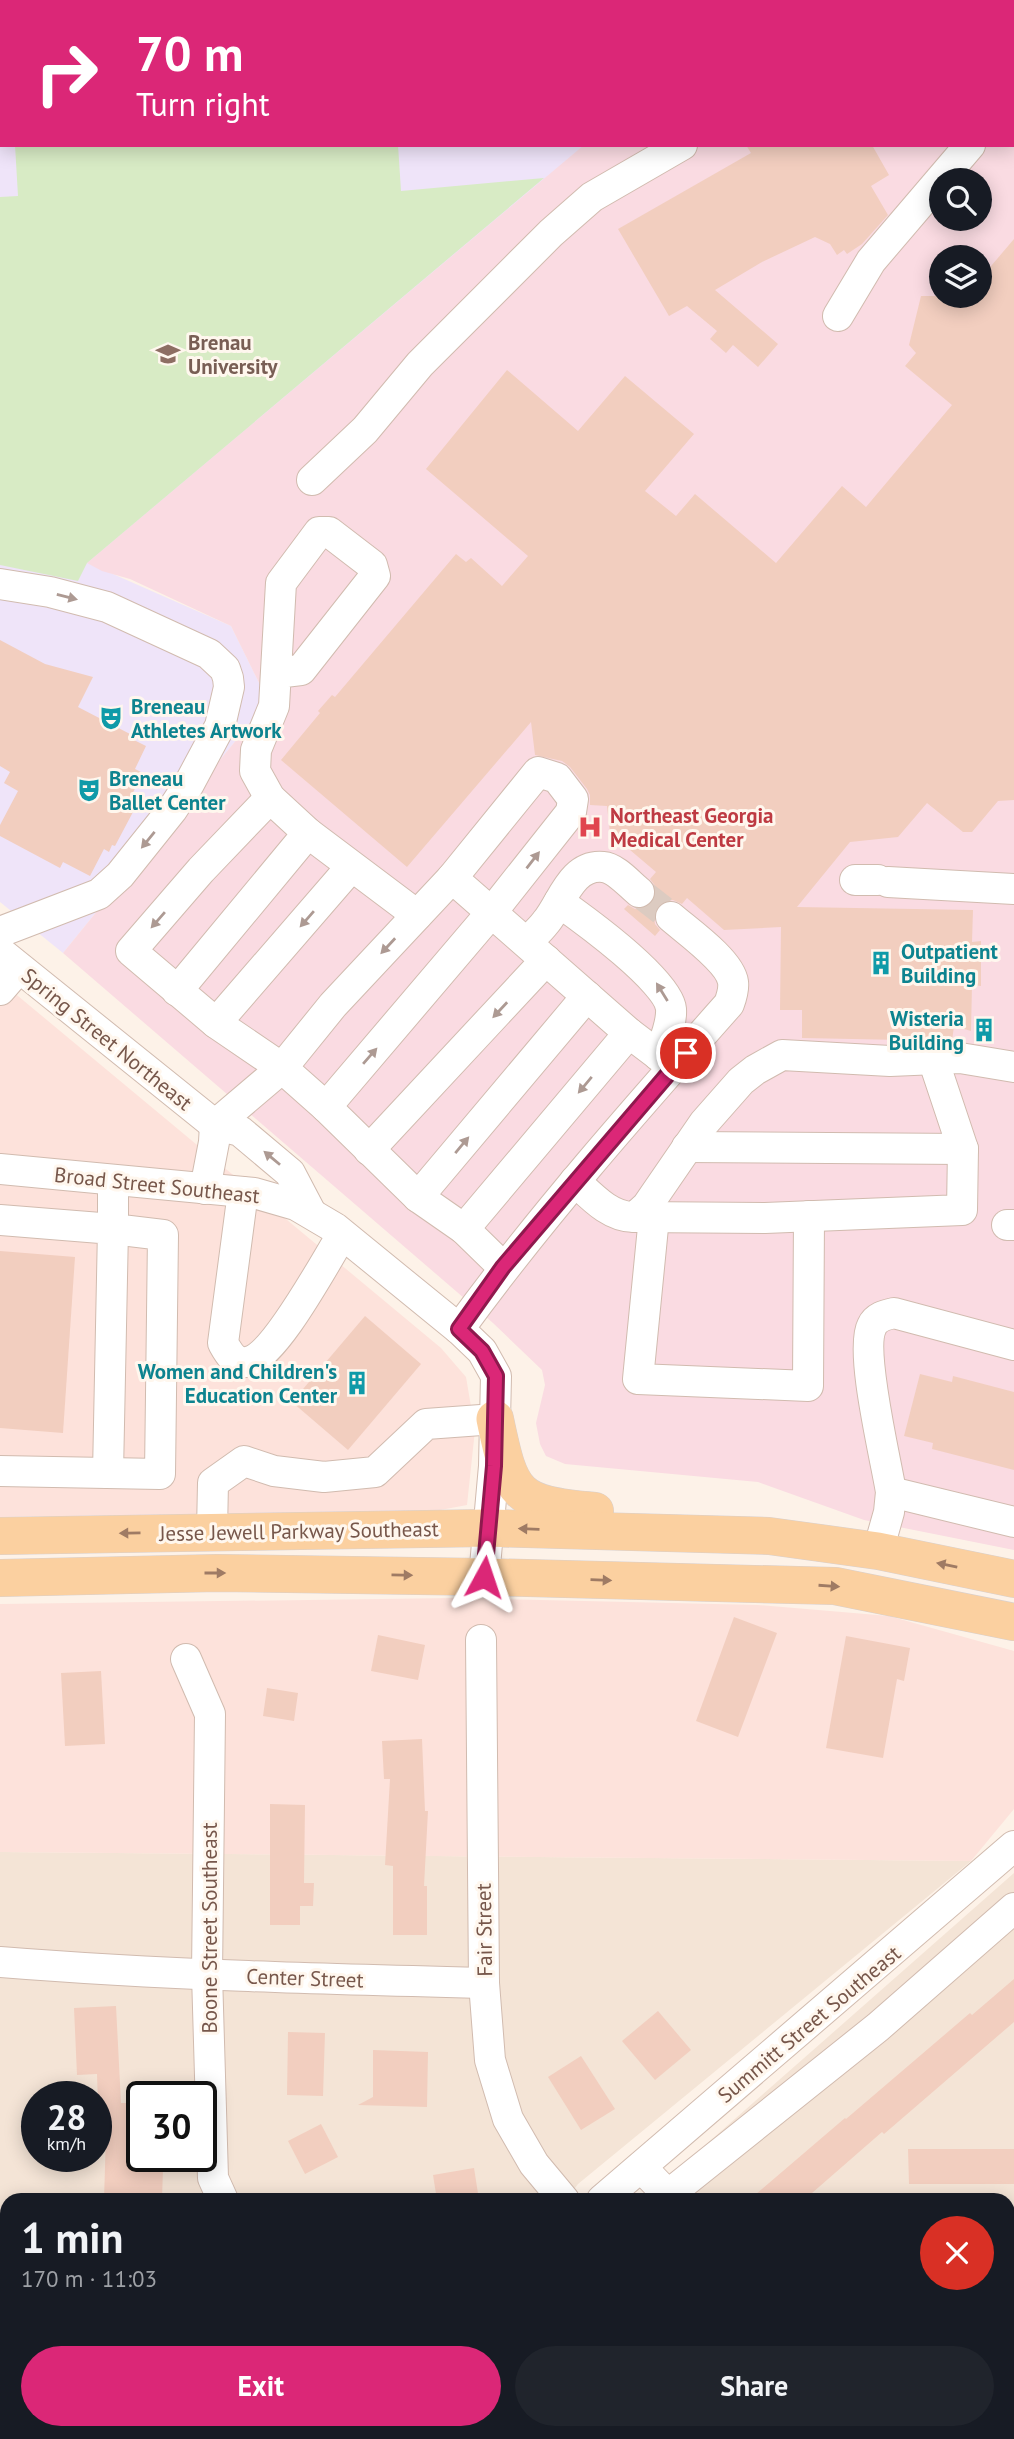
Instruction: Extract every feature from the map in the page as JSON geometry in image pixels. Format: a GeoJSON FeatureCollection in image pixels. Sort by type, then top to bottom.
{"type":"FeatureCollection","features":[{"type":"Feature","properties":{"kind":"main road"},"geometry":{"type":"LineString","coordinates":[[495,1419],[505,1466],[513,1484],[531,1500],[560,1508],[684,1516],[769,1536]]}},
{"type":"Feature","properties":{"kind":"main road","name":"Jesse Jewell Parkway Southeast"},"geometry":{"type":"LineString","coordinates":[[0,1536],[488,1528],[769,1536],[878,1551],[1014,1579]]}},
{"type":"Feature","properties":{"kind":"main road","name":"Jesse Jewell Parkway Southeast"},"geometry":{"type":"LineString","coordinates":[[0,1578],[217,1573],[835,1586],[1014,1622]]}},
{"type":"Feature","properties":{"kind":"street"},"geometry":{"type":"LineString","coordinates":[[312,480],[365,430],[421,364],[551,233],[592,197],[679,147]]}},
{"type":"Feature","properties":{"kind":"street"},"geometry":{"type":"LineString","coordinates":[[838,316],[871,261],[968,147]]}},
{"type":"Feature","properties":{"kind":"street"},"geometry":{"type":"LineString","coordinates":[[0,584],[107,607],[209,654],[218,661],[228,678],[229,687],[220,726],[207,752],[172,810],[120,875],[99,894],[0,932]]}},
{"type":"Feature","properties":{"kind":"street"},"geometry":{"type":"LineString","coordinates":[[276,673],[274,705],[256,750],[255,771],[270,798],[351,867],[418,915]]}},
{"type":"Feature","properties":{"kind":"street"},"geometry":{"type":"LineString","coordinates":[[205,1189],[215,1125],[282,1068],[334,1005],[452,878],[538,772],[556,778],[573,799],[571,812],[491,913],[326,1107]]}},
{"type":"Feature","properties":{"kind":"street"},"geometry":{"type":"LineString","coordinates":[[270,798],[201,870],[131,951],[216,1023],[282,1068],[418,1197],[464,1229],[503,1267]]}},
{"type":"Feature","properties":{"kind":"street"},"geometry":{"type":"LineString","coordinates":[[177,991],[308,833]]}},
{"type":"Feature","properties":{"kind":"street"},"geometry":{"type":"LineString","coordinates":[[216,1023],[351,867]]}},
{"type":"Feature","properties":{"kind":"street"},"geometry":{"type":"LineString","coordinates":[[369,1150],[536,951],[547,922],[576,876],[586,869],[604,867],[639,892]]}},
{"type":"Feature","properties":{"kind":"street"},"geometry":{"type":"LineString","coordinates":[[452,878],[629,1033],[666,1062]]}},
{"type":"Feature","properties":{"kind":"street"},"geometry":{"type":"LineString","coordinates":[[874,881],[1014,889]]}},
{"type":"Feature","properties":{"kind":"street"},"geometry":{"type":"LineString","coordinates":[[559,902],[604,936],[660,985],[671,1007],[666,1062]]}},
{"type":"Feature","properties":{"kind":"street"},"geometry":{"type":"LineString","coordinates":[[459,1329],[503,1267],[575,1181],[666,1062],[729,1004],[733,980],[727,967],[671,917]]}},
{"type":"Feature","properties":{"kind":"street","name":"Spring Street Northeast"},"geometry":{"type":"LineString","coordinates":[[6,970],[215,1125],[240,1131],[290,1173],[311,1213],[459,1329],[482,1351],[496,1376],[494,1466],[484,1577]]}},
{"type":"Feature","properties":{"kind":"street"},"geometry":{"type":"LineString","coordinates":[[418,1197],[587,996]]}},
{"type":"Feature","properties":{"kind":"street"},"geometry":{"type":"LineString","coordinates":[[464,1229],[629,1033]]}},
{"type":"Feature","properties":{"kind":"street"},"geometry":{"type":"LineString","coordinates":[[810,1216],[808,1386],[638,1379],[644,1217],[647,1206],[704,1123],[741,1081],[782,1055],[890,1061],[960,1058],[1014,1067]]}},
{"type":"Feature","properties":{"kind":"street"},"geometry":{"type":"LineString","coordinates":[[575,1181],[611,1211],[623,1217],[810,1216],[962,1210],[963,1149],[933,1059]]}},
{"type":"Feature","properties":{"kind":"street"},"geometry":{"type":"LineString","coordinates":[[687,1147],[963,1149]]}},
{"type":"Feature","properties":{"kind":"street","name":"Broad Street Southeast"},"geometry":{"type":"LineString","coordinates":[[0,1169],[243,1192],[279,1198],[311,1213]]}},
{"type":"Feature","properties":{"kind":"street"},"geometry":{"type":"LineString","coordinates":[[108,1473],[113,1180]]}},
{"type":"Feature","properties":{"kind":"street"},"geometry":{"type":"LineString","coordinates":[[243,1192],[223,1343],[237,1361],[247,1362],[259,1356],[282,1332],[342,1235]]}},
{"type":"Feature","properties":{"kind":"street"},"geometry":{"type":"LineString","coordinates":[[0,1220],[163,1235],[160,1474],[0,1471]]}},
{"type":"Feature","properties":{"kind":"street"},"geometry":{"type":"LineString","coordinates":[[878,1551],[889,1512],[891,1492],[867,1356],[871,1326],[881,1316],[894,1313],[1014,1345]]}},
{"type":"Feature","properties":{"kind":"street"},"geometry":{"type":"LineString","coordinates":[[212,1531],[213,1483],[244,1461],[274,1471],[324,1477],[375,1472],[426,1424],[495,1419]]}},
{"type":"Feature","properties":{"kind":"street"},"geometry":{"type":"LineString","coordinates":[[891,1492],[1014,1522]]}},
{"type":"Feature","properties":{"kind":"street","name":"Fair Street"},"geometry":{"type":"LineString","coordinates":[[481,1640],[484,1983],[490,2060],[508,2119],[534,2164],[558,2193]]}},
{"type":"Feature","properties":{"kind":"street","name":"Boone Street Southeast"},"geometry":{"type":"LineString","coordinates":[[186,1659],[209,1714],[207,1974],[213,2178],[220,2193]]}},
{"type":"Feature","properties":{"kind":"street","name":"Summitt Street Southeast"},"geometry":{"type":"LineString","coordinates":[[610,2193],[1014,1846]]}},
{"type":"Feature","properties":{"kind":"street"},"geometry":{"type":"LineString","coordinates":[[670,2193],[878,2027],[1014,1908]]}},
{"type":"Feature","properties":{"kind":"street","name":"Center Street"},"geometry":{"type":"LineString","coordinates":[[0,1962],[113,1971],[484,1983]]}},
{"type":"Feature","properties":{"kind":"street"},"geometry":{"type":"LineString","coordinates":[[641,2167],[666,2193]]}},
{"type":"Feature","properties":{"kind":"shaded area","name":"Brenau University"},"geometry":{"type":"Polygon","coordinates":[[[0,147],[584,147],[88,563],[231,626],[268,701],[63,953],[0,902],[0,147]]]}},
{"type":"Feature","properties":{"kind":"shaded area","name":"Northeast Georgia Medical Center"},"geometry":{"type":"Polygon","coordinates":[[[582,147],[1014,147],[1014,1550],[864,1520],[758,1482],[565,1464],[546,1456],[540,1444],[536,1423],[545,1385],[542,1370],[493,1323],[63,953],[268,701],[231,626],[130,579],[102,571],[87,563],[582,147]]]}},
{"type":"Feature","properties":{"kind":"shaded area"},"geometry":{"type":"Polygon","coordinates":[[[0,981],[441,1348],[466,1377],[475,1430],[467,1505],[435,1511],[0,1517],[0,981]]]}},
{"type":"Feature","properties":{"kind":"shaded area"},"geometry":{"type":"Polygon","coordinates":[[[454,1598],[758,1605],[889,1616],[1014,1651],[1014,1809],[971,1861],[0,1852],[0,1604],[454,1598]]]}},
{"type":"Feature","properties":{"kind":"shaded area"},"geometry":{"type":"Polygon","coordinates":[[[0,1852],[971,1861],[578,2184],[571,2193],[0,2193],[0,1852]]]}},
{"type":"Feature","properties":{"kind":"shaded area"},"geometry":{"type":"Polygon","coordinates":[[[1014,1873],[1014,2193],[651,2193],[1014,1873]]]}},
{"type":"Feature","properties":{"kind":"green space","name":"Brenau University"},"geometry":{"type":"Polygon","coordinates":[[[15,147],[398,147],[401,191],[544,178],[87,563],[78,581],[0,565],[0,197],[18,196],[15,147]]]}},
{"type":"Feature","properties":{"kind":"building"},"geometry":{"type":"Polygon","coordinates":[[[747,147],[873,147],[889,175],[871,186],[888,215],[862,244],[847,254],[844,250],[837,255],[830,244],[815,237],[762,262],[715,290],[778,344],[758,367],[733,345],[726,353],[710,339],[717,331],[687,306],[669,316],[618,229],[751,153],[747,147]]]}},
{"type":"Feature","properties":{"kind":"building","name":"Northeast Georgia Medical Center"},"geometry":{"type":"Polygon","coordinates":[[[1014,239],[1014,800],[998,801],[972,832],[963,832],[927,803],[898,837],[850,842],[797,907],[973,910],[972,942],[981,941],[981,986],[972,985],[971,1031],[954,1026],[952,1041],[802,1038],[802,1010],[780,1010],[781,927],[724,930],[687,898],[682,904],[673,900],[658,905],[654,915],[655,924],[660,930],[655,936],[624,909],[628,905],[635,909],[644,909],[653,903],[656,887],[650,879],[656,872],[610,833],[607,806],[590,805],[587,789],[570,767],[562,761],[535,755],[531,722],[407,867],[281,760],[320,713],[318,711],[332,695],[335,697],[456,554],[466,562],[471,558],[502,586],[528,556],[426,469],[507,370],[578,431],[625,376],[694,434],[645,491],[676,516],[695,494],[776,563],[842,486],[866,507],[952,405],[905,366],[916,353],[909,345],[921,296],[929,296],[929,308],[992,308],[992,265],[1014,239]]]}},
{"type":"Feature","properties":{"kind":"building"},"geometry":{"type":"Polygon","coordinates":[[[0,640],[45,664],[93,677],[78,707],[130,734],[128,737],[146,746],[135,769],[143,773],[125,808],[133,812],[115,846],[112,845],[109,852],[104,849],[90,876],[63,862],[60,868],[0,836],[0,825],[18,791],[4,783],[10,772],[0,766],[0,640]]]}},
{"type":"Feature","properties":{"kind":"building"},"geometry":{"type":"Polygon","coordinates":[[[0,1251],[75,1257],[63,1433],[0,1428],[0,1251]]]}},
{"type":"Feature","properties":{"kind":"building","name":"Women and Children's Education Center"},"geometry":{"type":"Polygon","coordinates":[[[365,1316],[421,1364],[348,1450],[292,1402],[365,1316]]]}},
{"type":"Feature","properties":{"kind":"building"},"geometry":{"type":"Polygon","coordinates":[[[920,1374],[952,1382],[953,1376],[1014,1392],[1014,1470],[932,1449],[933,1443],[904,1436],[920,1374]]]}},
{"type":"Feature","properties":{"kind":"building"},"geometry":{"type":"Polygon","coordinates":[[[734,1617],[777,1633],[738,1737],[696,1721],[734,1617]]]}},
{"type":"Feature","properties":{"kind":"building"},"geometry":{"type":"Polygon","coordinates":[[[378,1635],[425,1645],[418,1680],[371,1671],[378,1635]]]}},
{"type":"Feature","properties":{"kind":"building"},"geometry":{"type":"Polygon","coordinates":[[[846,1636],[910,1648],[904,1681],[897,1679],[883,1758],[826,1748],[846,1636]]]}},
{"type":"Feature","properties":{"kind":"building"},"geometry":{"type":"Polygon","coordinates":[[[101,1671],[105,1744],[65,1746],[61,1673],[101,1671]]]}},
{"type":"Feature","properties":{"kind":"building"},"geometry":{"type":"Polygon","coordinates":[[[267,1688],[298,1693],[294,1721],[263,1716],[267,1688]]]}},
{"type":"Feature","properties":{"kind":"building"},"geometry":{"type":"Polygon","coordinates":[[[422,1739],[425,1811],[428,1811],[424,1886],[427,1886],[427,1935],[393,1935],[393,1866],[385,1865],[390,1779],[384,1779],[382,1741],[422,1739]]]}},
{"type":"Feature","properties":{"kind":"building"},"geometry":{"type":"Polygon","coordinates":[[[270,1804],[305,1805],[304,1883],[314,1883],[313,1906],[300,1906],[300,1925],[270,1925],[270,1804]]]}},
{"type":"Feature","properties":{"kind":"building"},"geometry":{"type":"Polygon","coordinates":[[[1014,1979],[1014,2022],[884,2134],[882,2132],[812,2193],[757,2193],[970,2013],[972,2015],[1014,1979]]]}},
{"type":"Feature","properties":{"kind":"building"},"geometry":{"type":"Polygon","coordinates":[[[116,2006],[121,2103],[126,2103],[126,2172],[163,2172],[162,2193],[104,2193],[105,2172],[112,2172],[112,2081],[97,2081],[97,2074],[77,2075],[74,2008],[116,2006]]]}},
{"type":"Feature","properties":{"kind":"building"},"geometry":{"type":"Polygon","coordinates":[[[658,2011],[691,2050],[655,2080],[622,2041],[658,2011]]]}},
{"type":"Feature","properties":{"kind":"building"},"geometry":{"type":"Polygon","coordinates":[[[288,2032],[325,2033],[323,2096],[287,2095],[288,2032]]]}},
{"type":"Feature","properties":{"kind":"building"},"geometry":{"type":"Polygon","coordinates":[[[373,2050],[428,2052],[427,2107],[358,2105],[373,2097],[373,2050]]]}},
{"type":"Feature","properties":{"kind":"building"},"geometry":{"type":"Polygon","coordinates":[[[581,2056],[615,2109],[581,2130],[548,2077],[581,2056]]]}},
{"type":"Feature","properties":{"kind":"building"},"geometry":{"type":"Polygon","coordinates":[[[321,2124],[338,2157],[305,2174],[288,2141],[321,2124]]]}},
{"type":"Feature","properties":{"kind":"building"},"geometry":{"type":"Polygon","coordinates":[[[908,2149],[1014,2149],[1014,2184],[909,2184],[908,2149]]]}},
{"type":"Feature","properties":{"kind":"building"},"geometry":{"type":"Polygon","coordinates":[[[474,2168],[478,2193],[436,2193],[433,2175],[474,2168]]]}},
{"type":"Feature","properties":{"kind":"tunnel"},"geometry":{"type":"LineString","coordinates":[[639,892],[671,917]]}},
{"type":"Feature","properties":{"kind":"place","name":"Brenau University"},"geometry":{"type":"Point","coordinates":[168,354]}},
{"type":"Feature","properties":{"kind":"place","name":"Breneau Athletes Artwork"},"geometry":{"type":"Point","coordinates":[111,718]}},
{"type":"Feature","properties":{"kind":"place","name":"Breneau Ballet Center"},"geometry":{"type":"Point","coordinates":[89,790]}},
{"type":"Feature","properties":{"kind":"place","name":"Northeast Georgia Medical Center"},"geometry":{"type":"Point","coordinates":[590,827]}},
{"type":"Feature","properties":{"kind":"place","name":"Outpatient Building"},"geometry":{"type":"Point","coordinates":[881,963]}},
{"type":"Feature","properties":{"kind":"place","name":"Wisteria Building"},"geometry":{"type":"Point","coordinates":[984,1030]}},
{"type":"Feature","properties":{"kind":"place","name":"Women and Children's Education Center"},"geometry":{"type":"Point","coordinates":[357,1383]}},
{"type":"Feature","properties":{"kind":"route"},"geometry":{"type":"LineString","coordinates":[[484,1577],[494,1466],[496,1376],[482,1351],[459,1329],[503,1267],[686,1053]]}}]}
